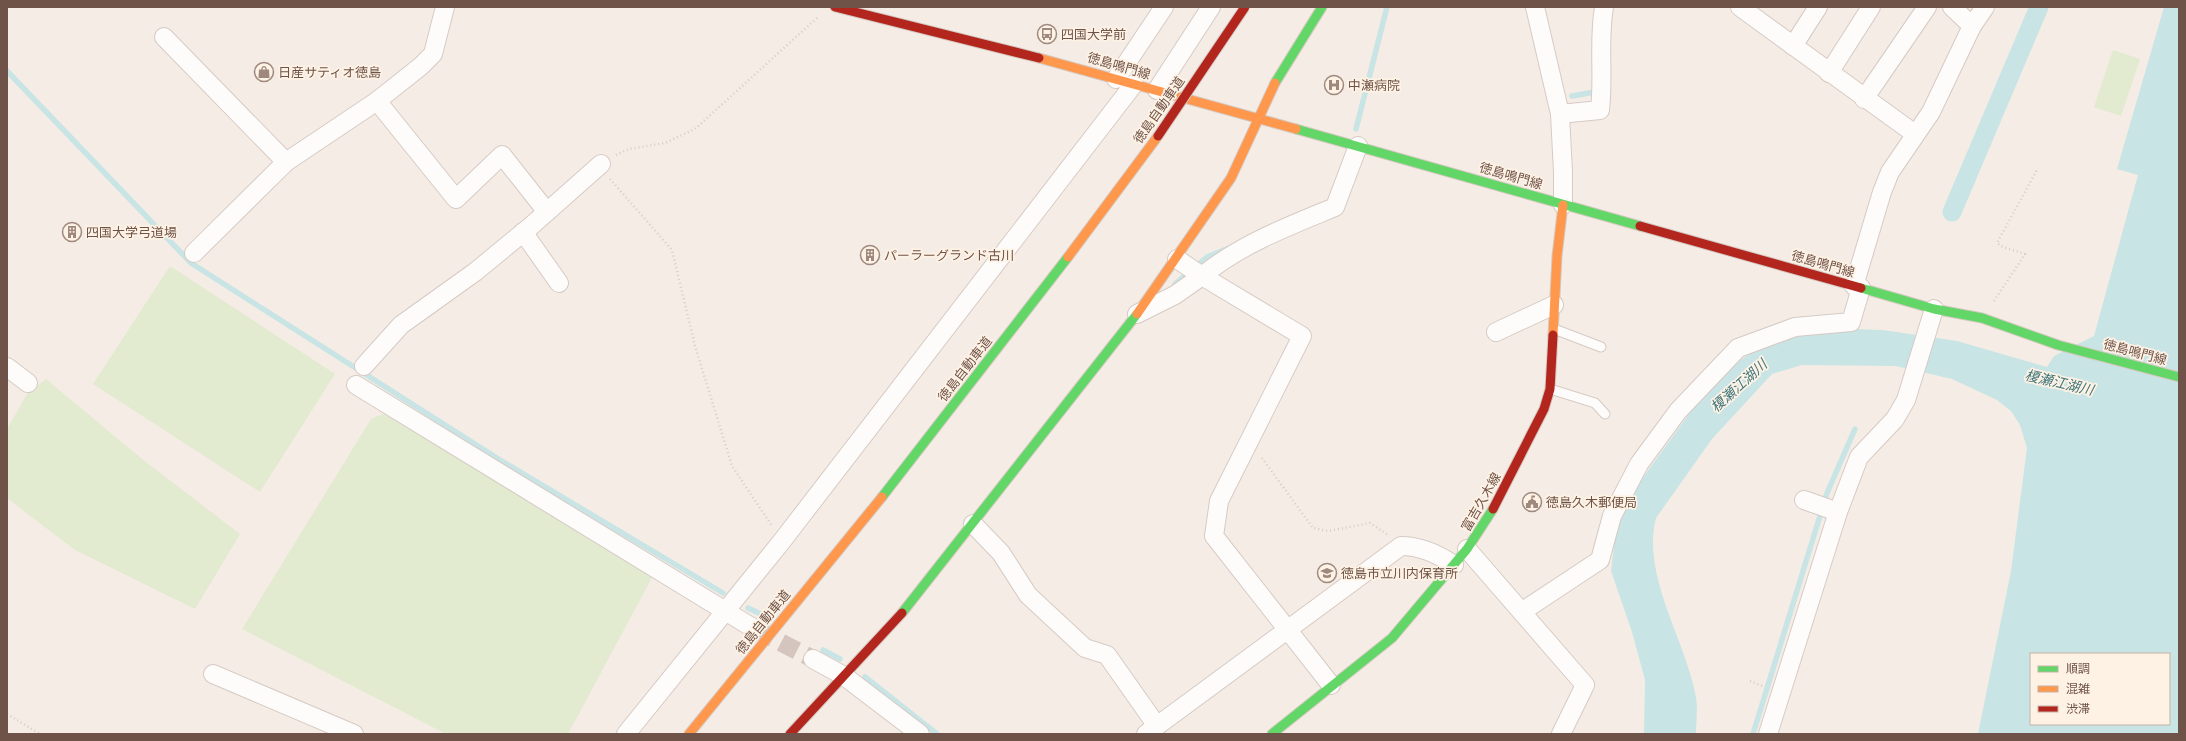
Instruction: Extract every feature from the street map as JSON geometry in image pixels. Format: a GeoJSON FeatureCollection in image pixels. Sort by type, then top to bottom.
{"type":"FeatureCollection","features":[{"type":"Feature","properties":{"kind":"main road","name":"徳島鳴門線"},"geometry":{"type":"LineString","coordinates":[[835,7],[1157,90],[1858,287],[1932,317],[1982,318],[2058,344],[2179,377]]}},
{"type":"Feature","properties":{"kind":"main road","name":"徳島自動車道"},"geometry":{"type":"LineString","coordinates":[[689,734],[884,494],[1032,306],[1158,136],[1245,7]]}},
{"type":"Feature","properties":{"kind":"main road"},"geometry":{"type":"LineString","coordinates":[[790,734],[892,624],[973,524],[1137,314],[1191,268],[1258,118],[1278,78],[1322,7]]}},
{"type":"Feature","properties":{"kind":"main road","name":"富吉久木線"},"geometry":{"type":"LineString","coordinates":[[1272,734],[1331,685],[1392,638],[1467,549],[1500,499],[1544,409],[1550,389],[1554,305],[1563,205]]}},
{"type":"Feature","properties":{"kind":"street"},"geometry":{"type":"LineString","coordinates":[[194,253],[286,162],[377,101],[421,66],[433,54],[445,7]]}},
{"type":"Feature","properties":{"kind":"street"},"geometry":{"type":"LineString","coordinates":[[1116,79],[1164,7]]}},
{"type":"Feature","properties":{"kind":"street"},"geometry":{"type":"LineString","coordinates":[[1157,90],[1211,7]]}},
{"type":"Feature","properties":{"kind":"street"},"geometry":{"type":"LineString","coordinates":[[1536,7],[1560,114],[1563,205]]}},
{"type":"Feature","properties":{"kind":"street"},"geometry":{"type":"LineString","coordinates":[[1560,114],[1600,110],[1603,87],[1600,53],[1604,7]]}},
{"type":"Feature","properties":{"kind":"street"},"geometry":{"type":"LineString","coordinates":[[1793,46],[1818,7]]}},
{"type":"Feature","properties":{"kind":"street"},"geometry":{"type":"LineString","coordinates":[[1829,73],[1871,7]]}},
{"type":"Feature","properties":{"kind":"street"},"geometry":{"type":"LineString","coordinates":[[1864,99],[1927,7]]}},
{"type":"Feature","properties":{"kind":"street"},"geometry":{"type":"LineString","coordinates":[[1952,7],[1972,26]]}},
{"type":"Feature","properties":{"kind":"street"},"geometry":{"type":"LineString","coordinates":[[1523,611],[1600,560],[1612,516],[1639,464],[1678,411],[1738,348],[1795,327],[1851,322],[1858,287],[1882,192],[1890,172],[1931,112],[1948,72],[1972,26],[1985,7]]}},
{"type":"Feature","properties":{"kind":"street"},"geometry":{"type":"LineString","coordinates":[[1746,9],[1864,99],[1915,134]]}},
{"type":"Feature","properties":{"kind":"street"},"geometry":{"type":"LineString","coordinates":[[164,37],[286,162]]}},
{"type":"Feature","properties":{"kind":"street"},"geometry":{"type":"LineString","coordinates":[[626,734],[782,541],[1134,84]]}},
{"type":"Feature","properties":{"kind":"street"},"geometry":{"type":"LineString","coordinates":[[377,101],[456,199],[502,155],[547,212]]}},
{"type":"Feature","properties":{"kind":"street"},"geometry":{"type":"LineString","coordinates":[[1137,314],[1175,295],[1191,268],[1222,259],[1275,232],[1335,207],[1358,146]]}},
{"type":"Feature","properties":{"kind":"street"},"geometry":{"type":"LineString","coordinates":[[364,366],[401,325],[475,272],[547,212],[601,164]]}},
{"type":"Feature","properties":{"kind":"street"},"geometry":{"type":"LineString","coordinates":[[523,232],[559,283]]}},
{"type":"Feature","properties":{"kind":"street"},"geometry":{"type":"LineString","coordinates":[[1191,268],[1302,336],[1219,501],[1214,536],[1331,685]]}},
{"type":"Feature","properties":{"kind":"street"},"geometry":{"type":"LineString","coordinates":[[1496,332],[1554,305]]}},
{"type":"Feature","properties":{"kind":"street"},"geometry":{"type":"LineString","coordinates":[[1768,734],[1822,506],[1860,457],[1895,419],[1906,400],[1932,317]]}},
{"type":"Feature","properties":{"kind":"street"},"geometry":{"type":"LineString","coordinates":[[7,367],[28,383]]}},
{"type":"Feature","properties":{"kind":"street"},"geometry":{"type":"LineString","coordinates":[[356,385],[753,628]]}},
{"type":"Feature","properties":{"kind":"street"},"geometry":{"type":"LineString","coordinates":[[973,524],[1001,553],[1028,595],[1085,648],[1107,655],[1152,730],[1401,546],[1415,546],[1440,556],[1454,565]]}},
{"type":"Feature","properties":{"kind":"street"},"geometry":{"type":"LineString","coordinates":[[1467,549],[1523,611],[1585,685],[1560,734]]}},
{"type":"Feature","properties":{"kind":"street"},"geometry":{"type":"LineString","coordinates":[[813,659],[844,676],[920,734]]}},
{"type":"Feature","properties":{"kind":"street"},"geometry":{"type":"LineString","coordinates":[[213,674],[354,734]]}},
{"type":"Feature","properties":{"kind":"lane"},"geometry":{"type":"LineString","coordinates":[[1553,329],[1601,348]]}},
{"type":"Feature","properties":{"kind":"lane"},"geometry":{"type":"LineString","coordinates":[[1550,389],[1595,403],[1605,414]]}},
{"type":"Feature","properties":{"kind":"path"},"geometry":{"type":"LineString","coordinates":[[782,541],[732,466],[695,346],[672,250],[609,178],[601,164],[608,158],[629,149],[665,143],[695,129],[724,105],[823,12]]}},
{"type":"Feature","properties":{"kind":"path"},"geometry":{"type":"LineString","coordinates":[[1982,318],[2025,254],[2003,247],[1997,243],[2038,168]]}},
{"type":"Feature","properties":{"kind":"path"},"geometry":{"type":"LineString","coordinates":[[1264,454],[1261,459],[1313,528],[1328,531],[1370,523],[1406,546]]}},
{"type":"Feature","properties":{"kind":"path"},"geometry":{"type":"LineString","coordinates":[[1750,681],[1759,685]]}},
{"type":"Feature","properties":{"kind":"path"},"geometry":{"type":"LineString","coordinates":[[7,714],[40,734]]}},
{"type":"Feature","properties":{"kind":"green space"},"geometry":{"type":"Polygon","coordinates":[[[2113,50],[2140,59],[2121,116],[2094,107],[2113,50]]]}},
{"type":"Feature","properties":{"kind":"green space"},"geometry":{"type":"Polygon","coordinates":[[[170,266],[335,374],[260,492],[93,384],[170,266]]]}},
{"type":"Feature","properties":{"kind":"green space"},"geometry":{"type":"Polygon","coordinates":[[[46,379],[142,459],[240,534],[195,609],[75,550],[7,498],[7,429],[27,394],[46,379]]]}},
{"type":"Feature","properties":{"kind":"green space"},"geometry":{"type":"Polygon","coordinates":[[[388,412],[654,574],[568,734],[446,734],[242,629],[371,419],[388,412]]]}},
{"type":"Feature","properties":{"kind":"water","name":"榎瀬江湖川"},"geometry":{"type":"Polygon","coordinates":[[[2164,7],[2179,7],[2179,734],[1978,734],[2011,571],[2027,448],[2020,425],[2011,411],[1997,400],[1952,379],[1896,366],[1802,365],[1772,374],[1712,439],[1656,518],[1653,540],[1659,585],[1691,676],[1696,697],[1696,734],[1644,734],[1645,680],[1632,632],[1611,571],[1615,538],[1626,501],[1694,407],[1726,371],[1762,344],[1821,330],[1883,330],[1957,341],[2047,367],[2054,356],[2094,336],[2138,175],[2117,169],[2164,7]]]}},
{"type":"Feature","properties":{"kind":"waterway"},"geometry":{"type":"LineString","coordinates":[[1356,129],[1387,7]]}},
{"type":"Feature","properties":{"kind":"waterway"},"geometry":{"type":"LineString","coordinates":[[1952,212],[2039,7]]}},
{"type":"Feature","properties":{"kind":"waterway"},"geometry":{"type":"LineString","coordinates":[[7,71],[191,263],[500,460],[723,593]]}},
{"type":"Feature","properties":{"kind":"waterway"},"geometry":{"type":"LineString","coordinates":[[1572,96],[1595,92],[1595,87]]}},
{"type":"Feature","properties":{"kind":"waterway"},"geometry":{"type":"LineString","coordinates":[[1175,284],[1207,257],[1229,248]]}},
{"type":"Feature","properties":{"kind":"waterway"},"geometry":{"type":"LineString","coordinates":[[1753,734],[1827,493],[1855,429]]}},
{"type":"Feature","properties":{"kind":"waterway"},"geometry":{"type":"LineString","coordinates":[[748,608],[761,614]]}},
{"type":"Feature","properties":{"kind":"waterway"},"geometry":{"type":"LineString","coordinates":[[823,650],[840,659]]}},
{"type":"Feature","properties":{"kind":"waterway"},"geometry":{"type":"LineString","coordinates":[[865,677],[937,734]]}},
{"type":"Feature","properties":{"kind":"tunnel"},"geometry":{"type":"LineString","coordinates":[[757,630],[813,659]]}},
{"type":"Feature","properties":{"kind":"traffic: fast"},"geometry":{"type":"LineString","coordinates":[[1275,83],[1322,7]]}},
{"type":"Feature","properties":{"kind":"traffic: fast"},"geometry":{"type":"LineString","coordinates":[[1296,129],[1640,226]]}},
{"type":"Feature","properties":{"kind":"traffic: fast"},"geometry":{"type":"LineString","coordinates":[[882,497],[1068,257]]}},
{"type":"Feature","properties":{"kind":"traffic: fast"},"geometry":{"type":"LineString","coordinates":[[1861,288],[1934,309],[1982,318],[2058,345],[2179,377]]}},
{"type":"Feature","properties":{"kind":"traffic: fast"},"geometry":{"type":"LineString","coordinates":[[902,613],[1137,314]]}},
{"type":"Feature","properties":{"kind":"traffic: fast"},"geometry":{"type":"LineString","coordinates":[[1272,734],[1392,638],[1467,549],[1493,509]]}},
{"type":"Feature","properties":{"kind":"traffic: slow"},"geometry":{"type":"LineString","coordinates":[[1039,58],[1296,129]]}},
{"type":"Feature","properties":{"kind":"traffic: slow"},"geometry":{"type":"LineString","coordinates":[[1137,314],[1231,178],[1275,83]]}},
{"type":"Feature","properties":{"kind":"traffic: slow"},"geometry":{"type":"LineString","coordinates":[[1068,257],[1158,136]]}},
{"type":"Feature","properties":{"kind":"traffic: slow"},"geometry":{"type":"LineString","coordinates":[[1553,335],[1557,256],[1563,205]]}},
{"type":"Feature","properties":{"kind":"traffic: slow"},"geometry":{"type":"LineString","coordinates":[[689,734],[882,497]]}},
{"type":"Feature","properties":{"kind":"traffic: jam"},"geometry":{"type":"LineString","coordinates":[[835,7],[1039,58]]}},
{"type":"Feature","properties":{"kind":"traffic: jam"},"geometry":{"type":"LineString","coordinates":[[1158,136],[1245,7]]}},
{"type":"Feature","properties":{"kind":"traffic: jam"},"geometry":{"type":"LineString","coordinates":[[1640,226],[1861,288]]}},
{"type":"Feature","properties":{"kind":"traffic: jam"},"geometry":{"type":"LineString","coordinates":[[1493,509],[1544,409],[1550,389],[1553,335]]}},
{"type":"Feature","properties":{"kind":"traffic: jam"},"geometry":{"type":"LineString","coordinates":[[790,734],[902,613]]}},
{"type":"Feature","properties":{"kind":"place","name":"四国大学前"},"geometry":{"type":"Point","coordinates":[1047,34]}},
{"type":"Feature","properties":{"kind":"place","name":"日産サティオ徳島"},"geometry":{"type":"Point","coordinates":[264,72]}},
{"type":"Feature","properties":{"kind":"place","name":"中瀬病院"},"geometry":{"type":"Point","coordinates":[1334,85]}},
{"type":"Feature","properties":{"kind":"place","name":"四国大学弓道場"},"geometry":{"type":"Point","coordinates":[72,232]}},
{"type":"Feature","properties":{"kind":"place","name":"パーラーグランド古川"},"geometry":{"type":"Point","coordinates":[870,255]}},
{"type":"Feature","properties":{"kind":"place","name":"徳島久木郵便局"},"geometry":{"type":"Point","coordinates":[1532,502]}},
{"type":"Feature","properties":{"kind":"place","name":"徳島市立川内保育所"},"geometry":{"type":"Point","coordinates":[1327,573]}}]}
